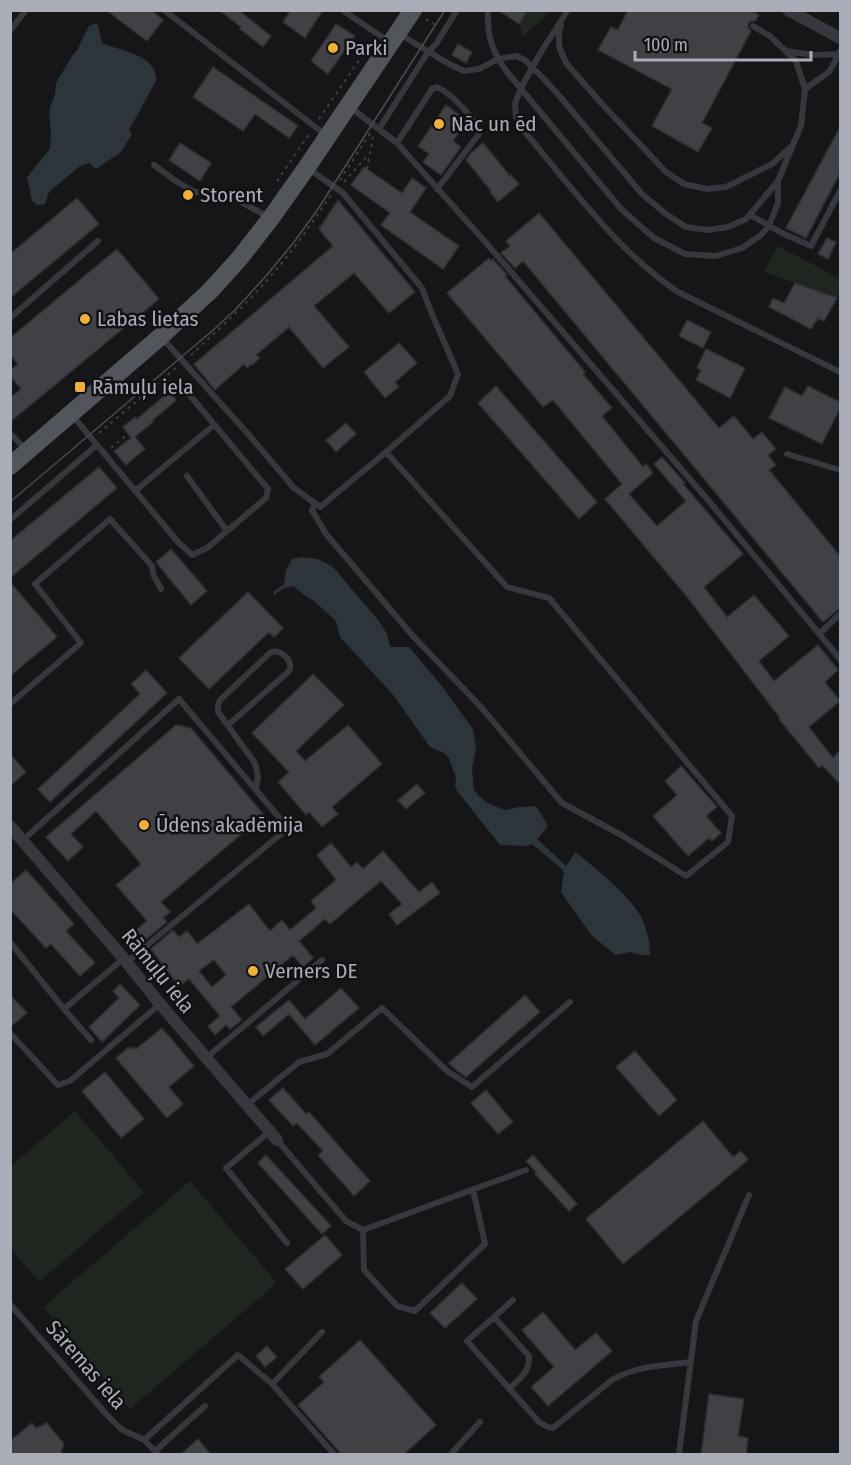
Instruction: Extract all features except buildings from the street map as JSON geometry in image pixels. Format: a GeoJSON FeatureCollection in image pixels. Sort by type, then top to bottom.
{"type":"FeatureCollection","features":[{"type":"Feature","properties":{"kind":"main road"},"geometry":{"type":"LineString","coordinates":[[10,466],[210,291],[271,218],[307,167],[321,131],[348,106],[389,37],[420,15]]}},
{"type":"Feature","properties":{"kind":"street"},"geometry":{"type":"LineString","coordinates":[[788,10],[840,38]]}},
{"type":"Feature","properties":{"kind":"street","name":"Rāmuļu iela"},"geometry":{"type":"LineString","coordinates":[[10,826],[273,1136]]}},
{"type":"Feature","properties":{"kind":"lane"},"geometry":{"type":"LineString","coordinates":[[10,31],[26,10]]}},
{"type":"Feature","properties":{"kind":"lane"},"geometry":{"type":"LineString","coordinates":[[164,10],[321,131]]}},
{"type":"Feature","properties":{"kind":"lane"},"geometry":{"type":"LineString","coordinates":[[346,10],[345,12],[389,37],[428,52],[464,71],[479,69],[498,59],[516,56],[525,60],[642,194],[686,227],[708,230],[728,227],[750,215],[778,182],[801,126],[805,89],[796,61],[770,36],[753,26]]}},
{"type":"Feature","properties":{"kind":"lane"},"geometry":{"type":"LineString","coordinates":[[488,10],[489,37],[498,59],[621,209],[654,238],[685,254],[716,256],[742,248],[761,235],[769,226],[778,203],[778,182]]}},
{"type":"Feature","properties":{"kind":"lane"},"geometry":{"type":"LineString","coordinates":[[568,10],[521,88],[515,104],[516,116],[523,130],[612,234],[658,279],[678,292],[840,372]]}},
{"type":"Feature","properties":{"kind":"lane"},"geometry":{"type":"LineString","coordinates":[[378,128],[456,12]]}},
{"type":"Feature","properties":{"kind":"lane"},"geometry":{"type":"LineString","coordinates":[[562,20],[558,32],[559,43],[566,63],[666,172],[684,184],[707,189],[726,187],[772,164],[793,145]]}},
{"type":"Feature","properties":{"kind":"lane"},"geometry":{"type":"LineString","coordinates":[[786,51],[814,55],[840,53]]}},
{"type":"Feature","properties":{"kind":"lane"},"geometry":{"type":"LineString","coordinates":[[805,89],[829,72],[840,53]]}},
{"type":"Feature","properties":{"kind":"lane"},"geometry":{"type":"LineString","coordinates":[[397,143],[432,89],[437,87],[445,90],[475,123],[479,134],[437,189]]}},
{"type":"Feature","properties":{"kind":"lane"},"geometry":{"type":"LineString","coordinates":[[348,106],[397,143],[487,244],[708,500],[840,659]]}},
{"type":"Feature","properties":{"kind":"lane"},"geometry":{"type":"LineString","coordinates":[[154,165],[177,183],[195,192],[224,192],[271,218]]}},
{"type":"Feature","properties":{"kind":"lane"},"geometry":{"type":"LineString","coordinates":[[160,337],[294,488],[320,507],[450,396],[458,374],[422,288],[349,199],[307,167]]}},
{"type":"Feature","properties":{"kind":"lane"},"geometry":{"type":"LineString","coordinates":[[750,215],[811,246],[840,191]]}},
{"type":"Feature","properties":{"kind":"lane"},"geometry":{"type":"LineString","coordinates":[[10,318],[98,242]]}},
{"type":"Feature","properties":{"kind":"lane"},"geometry":{"type":"LineString","coordinates":[[72,414],[178,542],[192,555],[207,548],[266,498],[268,489],[188,393]]}},
{"type":"Feature","properties":{"kind":"lane"},"geometry":{"type":"LineString","coordinates":[[135,491],[214,424]]}},
{"type":"Feature","properties":{"kind":"lane"},"geometry":{"type":"LineString","coordinates":[[10,433],[28,452]]}},
{"type":"Feature","properties":{"kind":"lane"},"geometry":{"type":"LineString","coordinates":[[10,520],[97,445]]}},
{"type":"Feature","properties":{"kind":"lane"},"geometry":{"type":"LineString","coordinates":[[315,503],[312,510],[326,534],[414,636],[481,707],[562,802],[686,876],[728,842],[732,816],[549,598],[507,587],[386,452]]}},
{"type":"Feature","properties":{"kind":"lane"},"geometry":{"type":"LineString","coordinates":[[787,454],[840,470]]}},
{"type":"Feature","properties":{"kind":"lane"},"geometry":{"type":"LineString","coordinates":[[187,476],[227,531]]}},
{"type":"Feature","properties":{"kind":"lane"},"geometry":{"type":"LineString","coordinates":[[10,704],[81,643],[34,584],[110,519],[152,566],[153,574],[161,589]]}},
{"type":"Feature","properties":{"kind":"lane"},"geometry":{"type":"LineString","coordinates":[[819,634],[840,614]]}},
{"type":"Feature","properties":{"kind":"lane"},"geometry":{"type":"LineString","coordinates":[[228,725],[289,671],[290,663],[280,651],[272,652],[220,700],[218,706],[218,712],[255,763],[258,776],[256,789]]}},
{"type":"Feature","properties":{"kind":"lane"},"geometry":{"type":"LineString","coordinates":[[23,840],[180,699],[288,828],[64,1009]]}},
{"type":"Feature","properties":{"kind":"lane"},"geometry":{"type":"LineString","coordinates":[[10,942],[91,1040]]}},
{"type":"Feature","properties":{"kind":"lane"},"geometry":{"type":"LineString","coordinates":[[206,1058],[322,960]]}},
{"type":"Feature","properties":{"kind":"lane"},"geometry":{"type":"LineString","coordinates":[[247,1106],[299,1062],[327,1054],[382,1008],[447,1071],[472,1087],[570,1002]]}},
{"type":"Feature","properties":{"kind":"lane"},"geometry":{"type":"LineString","coordinates":[[10,1034],[58,1085],[70,1081],[160,1004]]}},
{"type":"Feature","properties":{"kind":"lane"},"geometry":{"type":"LineString","coordinates":[[287,1243],[226,1168],[273,1136],[346,1221],[363,1230],[526,1170]]}},
{"type":"Feature","properties":{"kind":"lane"},"geometry":{"type":"LineString","coordinates":[[363,1230],[364,1270],[397,1306],[416,1311],[485,1244],[473,1190]]}},
{"type":"Feature","properties":{"kind":"lane"},"geometry":{"type":"LineString","coordinates":[[679,1455],[696,1321],[748,1195]]}},
{"type":"Feature","properties":{"kind":"lane"},"geometry":{"type":"LineString","coordinates":[[513,1300],[467,1341],[539,1422],[548,1427],[553,1428],[621,1375],[645,1367],[691,1362]]}},
{"type":"Feature","properties":{"kind":"lane","name":"Sāremas iela"},"geometry":{"type":"LineString","coordinates":[[10,1304],[107,1415],[121,1429],[144,1440],[156,1453]]}},
{"type":"Feature","properties":{"kind":"lane"},"geometry":{"type":"LineString","coordinates":[[494,1317],[529,1356],[529,1364],[525,1373],[509,1389]]}},
{"type":"Feature","properties":{"kind":"lane"},"geometry":{"type":"LineString","coordinates":[[272,1383],[322,1332]]}},
{"type":"Feature","properties":{"kind":"lane"},"geometry":{"type":"LineString","coordinates":[[144,1440],[238,1355],[272,1383],[334,1455]]}},
{"type":"Feature","properties":{"kind":"lane"},"geometry":{"type":"LineString","coordinates":[[156,1453],[205,1406]]}},
{"type":"Feature","properties":{"kind":"lane"},"geometry":{"type":"LineString","coordinates":[[451,1455],[480,1422]]}},
{"type":"Feature","properties":{"kind":"path"},"geometry":{"type":"LineString","coordinates":[[420,15],[439,27]]}},
{"type":"Feature","properties":{"kind":"path"},"geometry":{"type":"LineString","coordinates":[[277,182],[321,131],[389,37]]}},
{"type":"Feature","properties":{"kind":"path"},"geometry":{"type":"LineString","coordinates":[[367,169],[369,154],[378,128]]}},
{"type":"Feature","properties":{"kind":"path"},"geometry":{"type":"LineString","coordinates":[[93,439],[183,362],[277,270],[336,187],[371,132],[378,128]]}},
{"type":"Feature","properties":{"kind":"path"},"geometry":{"type":"LineString","coordinates":[[336,187],[343,183],[369,154]]}},
{"type":"Feature","properties":{"kind":"path"},"geometry":{"type":"LineString","coordinates":[[104,453],[128,434]]}},
{"type":"Feature","properties":{"kind":"shaded area"},"geometry":{"type":"Polygon","coordinates":[[[528,11],[550,11],[523,36],[519,24],[528,11]]]}},
{"type":"Feature","properties":{"kind":"shaded area"},"geometry":{"type":"Polygon","coordinates":[[[97,23],[102,43],[145,60],[155,72],[156,81],[129,130],[132,134],[121,152],[96,169],[89,163],[80,166],[49,192],[45,204],[37,205],[32,201],[27,177],[50,149],[49,113],[56,83],[89,26],[97,23]]]}},
{"type":"Feature","properties":{"kind":"shaded area"},"geometry":{"type":"Polygon","coordinates":[[[778,246],[837,277],[840,270],[840,291],[837,298],[764,272],[778,246]]]}},
{"type":"Feature","properties":{"kind":"shaded area"},"geometry":{"type":"Polygon","coordinates":[[[302,557],[318,559],[333,567],[379,621],[387,634],[390,647],[409,647],[444,689],[473,729],[476,747],[472,769],[474,790],[480,797],[487,803],[505,810],[536,806],[548,826],[537,839],[566,866],[576,852],[619,890],[642,920],[648,935],[650,955],[630,952],[616,955],[592,936],[561,892],[564,872],[561,868],[532,844],[526,846],[500,845],[457,791],[456,778],[449,758],[444,753],[430,747],[394,696],[340,637],[336,621],[293,586],[284,588],[274,595],[273,592],[284,584],[286,570],[292,559],[302,557]]]}},
{"type":"Feature","properties":{"kind":"shaded area"},"geometry":{"type":"Polygon","coordinates":[[[75,1111],[144,1192],[39,1282],[11,1249],[11,1166],[75,1111]]]}},
{"type":"Feature","properties":{"kind":"shaded area"},"geometry":{"type":"Polygon","coordinates":[[[190,1181],[277,1283],[130,1409],[43,1307],[190,1181]]]}},
{"type":"Feature","properties":{"kind":"tram line"},"geometry":{"type":"LineString","coordinates":[[10,502],[212,331],[266,276],[318,209],[445,10]]}},
{"type":"Feature","properties":{"kind":"place","name":"Parki"},"geometry":{"type":"Point","coordinates":[333,48]}},
{"type":"Feature","properties":{"kind":"place","name":"Nāc un ēd"},"geometry":{"type":"Point","coordinates":[439,124]}},
{"type":"Feature","properties":{"kind":"place","name":"Storent"},"geometry":{"type":"Point","coordinates":[188,195]}},
{"type":"Feature","properties":{"kind":"place","name":"Labas lietas"},"geometry":{"type":"Point","coordinates":[85,319]}},
{"type":"Feature","properties":{"kind":"place","name":"Rāmuļu iela"},"geometry":{"type":"Point","coordinates":[80,387]}},
{"type":"Feature","properties":{"kind":"place","name":"Ūdens akadēmija"},"geometry":{"type":"Point","coordinates":[144,825]}},
{"type":"Feature","properties":{"kind":"place","name":"Verners DE"},"geometry":{"type":"Point","coordinates":[253,971]}}]}
